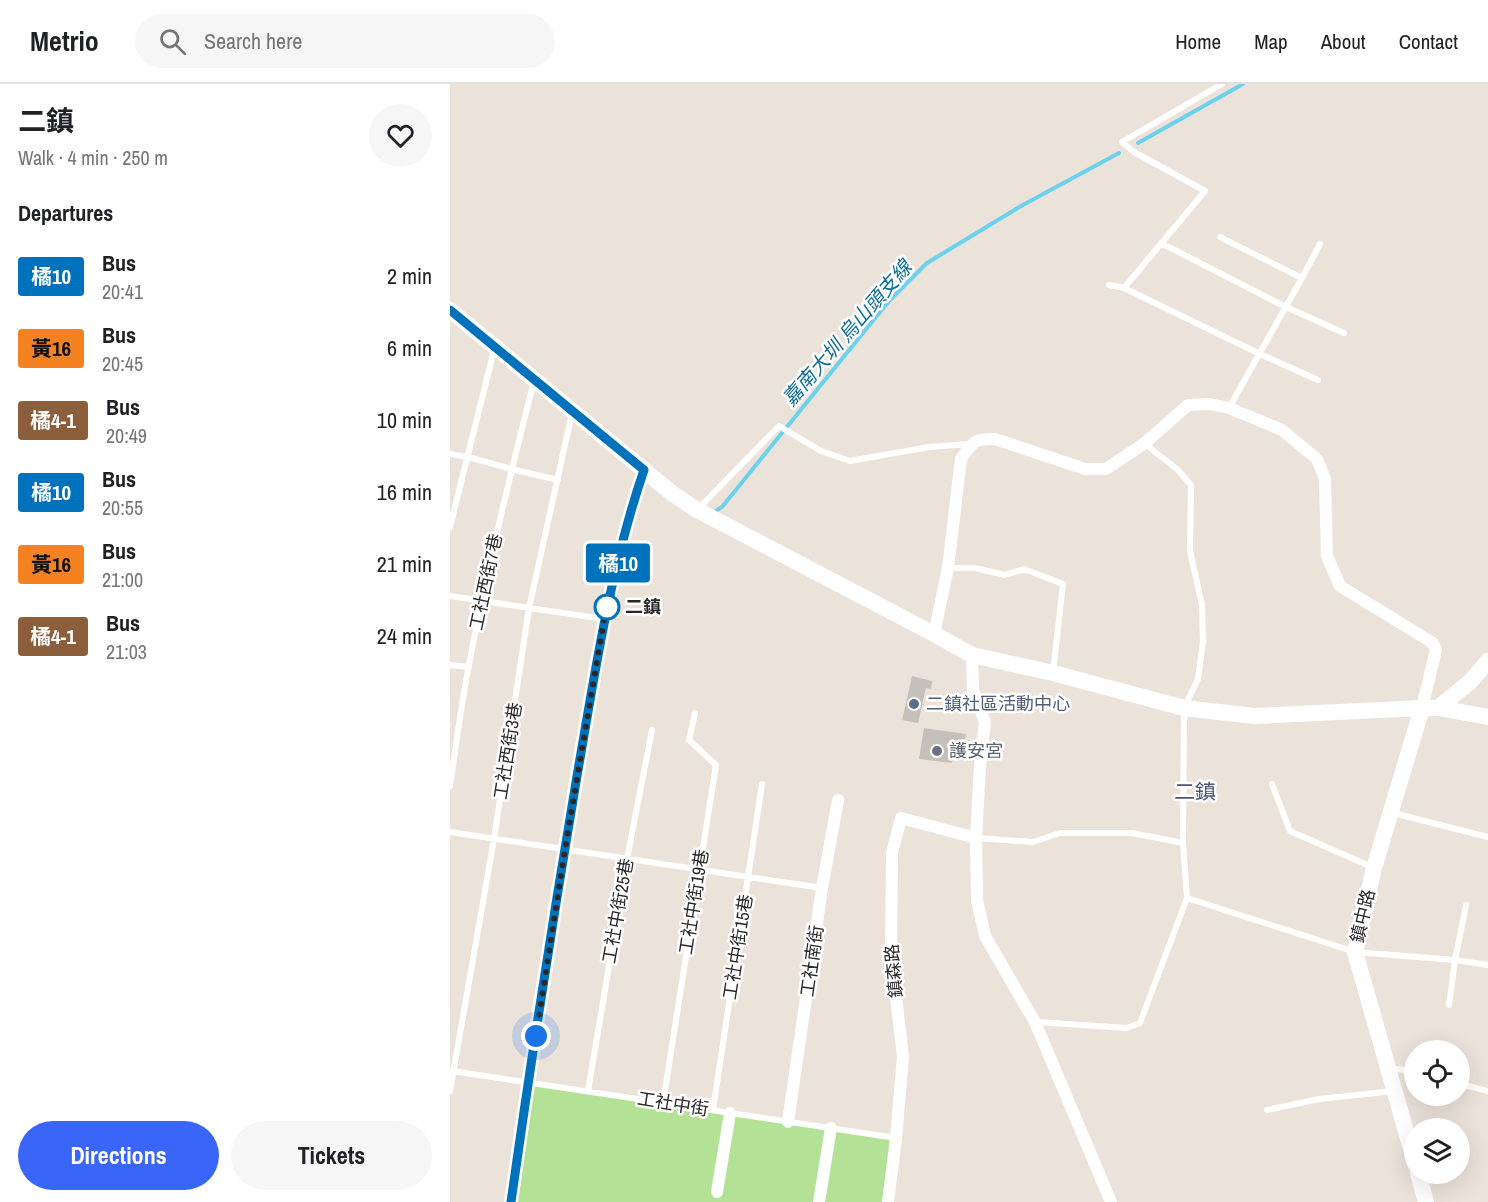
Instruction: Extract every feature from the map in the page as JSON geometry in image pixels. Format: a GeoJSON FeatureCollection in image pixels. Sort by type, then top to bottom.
{"type":"FeatureCollection","features":[{"type":"Feature","properties":{"kind":"street"},"geometry":{"type":"LineString","coordinates":[[450,310],[673,494],[698,510],[972,655],[1053,673],[1184,708],[1254,716],[1430,708],[1488,717]]}},
{"type":"Feature","properties":{"kind":"street"},"geometry":{"type":"LineString","coordinates":[[934,634],[948,568],[961,459],[971,444],[981,438],[995,439],[1084,469],[1106,470],[1145,443],[1188,405],[1210,404],[1229,408],[1282,430],[1317,459],[1325,479],[1327,556],[1340,585],[1432,643],[1436,650],[1430,708]]}},
{"type":"Feature","properties":{"kind":"street"},"geometry":{"type":"LineString","coordinates":[[511,1202],[565,849],[604,620],[631,508],[644,470]]}},
{"type":"Feature","properties":{"kind":"street"},"geometry":{"type":"LineString","coordinates":[[972,655],[973,690],[985,722],[976,838],[976,900],[985,936],[1035,1022],[1111,1202]]}},
{"type":"Feature","properties":{"kind":"street"},"geometry":{"type":"LineString","coordinates":[[1430,708],[1471,681],[1488,661]]}},
{"type":"Feature","properties":{"kind":"street","name":"鎮中路"},"geometry":{"type":"LineString","coordinates":[[1404,1124],[1355,952],[1374,868],[1390,813],[1430,708]]}},
{"type":"Feature","properties":{"kind":"street","name":"工社南街"},"geometry":{"type":"LineString","coordinates":[[788,1122],[822,888],[838,800]]}},
{"type":"Feature","properties":{"kind":"street","name":"鎮森路"},"geometry":{"type":"LineString","coordinates":[[888,1202],[903,1057],[891,954],[892,853],[901,818],[976,838]]}},
{"type":"Feature","properties":{"kind":"street"},"geometry":{"type":"LineString","coordinates":[[717,1192],[729,1113]]}},
{"type":"Feature","properties":{"kind":"street"},"geometry":{"type":"LineString","coordinates":[[819,1202],[831,1128]]}},
{"type":"Feature","properties":{"kind":"street"},"geometry":{"type":"LineString","coordinates":[[1421,1184],[1426,1202]]}},
{"type":"Feature","properties":{"kind":"lane"},"geometry":{"type":"LineString","coordinates":[[1124,288],[1205,191],[1134,152],[1122,142],[1222,84]]}},
{"type":"Feature","properties":{"kind":"lane"},"geometry":{"type":"LineString","coordinates":[[1220,237],[1302,278]]}},
{"type":"Feature","properties":{"kind":"lane"},"geometry":{"type":"LineString","coordinates":[[1161,243],[1286,307],[1344,333]]}},
{"type":"Feature","properties":{"kind":"lane"},"geometry":{"type":"LineString","coordinates":[[1229,408],[1320,244]]}},
{"type":"Feature","properties":{"kind":"lane"},"geometry":{"type":"LineString","coordinates":[[1109,285],[1124,288],[1318,380]]}},
{"type":"Feature","properties":{"kind":"lane"},"geometry":{"type":"LineString","coordinates":[[450,528],[495,346]]}},
{"type":"Feature","properties":{"kind":"lane","name":"工社西街7巷"},"geometry":{"type":"LineString","coordinates":[[450,786],[482,601],[511,469],[535,380]]}},
{"type":"Feature","properties":{"kind":"lane","name":"工社西街3巷"},"geometry":{"type":"LineString","coordinates":[[450,1091],[494,838],[529,608],[572,412]]}},
{"type":"Feature","properties":{"kind":"lane"},"geometry":{"type":"LineString","coordinates":[[698,510],[778,426],[821,451],[850,461],[929,447],[971,444]]}},
{"type":"Feature","properties":{"kind":"lane"},"geometry":{"type":"LineString","coordinates":[[1035,1022],[1127,1028],[1140,1023],[1187,898],[1183,843],[1184,708],[1198,679],[1203,640],[1202,605],[1190,551],[1191,485],[1177,469],[1145,443]]}},
{"type":"Feature","properties":{"kind":"lane"},"geometry":{"type":"LineString","coordinates":[[450,454],[558,480]]}},
{"type":"Feature","properties":{"kind":"lane"},"geometry":{"type":"LineString","coordinates":[[948,568],[975,568],[1005,575],[1024,570],[1063,584],[1053,673]]}},
{"type":"Feature","properties":{"kind":"lane"},"geometry":{"type":"LineString","coordinates":[[450,596],[604,620]]}},
{"type":"Feature","properties":{"kind":"lane"},"geometry":{"type":"LineString","coordinates":[[450,665],[469,667]]}},
{"type":"Feature","properties":{"kind":"lane","name":"工社中街19巷"},"geometry":{"type":"LineString","coordinates":[[663,1103],[716,765],[688,740],[695,713]]}},
{"type":"Feature","properties":{"kind":"lane","name":"工社中街25巷"},"geometry":{"type":"LineString","coordinates":[[588,1091],[627,859],[652,730]]}},
{"type":"Feature","properties":{"kind":"lane","name":"工社中街15巷"},"geometry":{"type":"LineString","coordinates":[[713,1110],[762,784]]}},
{"type":"Feature","properties":{"kind":"lane"},"geometry":{"type":"LineString","coordinates":[[1272,784],[1290,831],[1374,868]]}},
{"type":"Feature","properties":{"kind":"lane"},"geometry":{"type":"LineString","coordinates":[[1390,813],[1488,837]]}},
{"type":"Feature","properties":{"kind":"lane"},"geometry":{"type":"LineString","coordinates":[[450,832],[822,888]]}},
{"type":"Feature","properties":{"kind":"lane"},"geometry":{"type":"LineString","coordinates":[[976,838],[1033,842],[1060,833],[1131,833],[1183,843]]}},
{"type":"Feature","properties":{"kind":"lane"},"geometry":{"type":"LineString","coordinates":[[1187,898],[1355,952],[1488,965]]}},
{"type":"Feature","properties":{"kind":"lane"},"geometry":{"type":"LineString","coordinates":[[1449,1005],[1466,905]]}},
{"type":"Feature","properties":{"kind":"lane"},"geometry":{"type":"LineString","coordinates":[[1389,1068],[1404,1070]]}},
{"type":"Feature","properties":{"kind":"lane","name":"工社中街"},"geometry":{"type":"LineString","coordinates":[[452,1071],[896,1138]]}},
{"type":"Feature","properties":{"kind":"lane"},"geometry":{"type":"LineString","coordinates":[[1470,1086],[1488,1091]]}},
{"type":"Feature","properties":{"kind":"lane"},"geometry":{"type":"LineString","coordinates":[[1267,1110],[1320,1099],[1395,1091]]}},
{"type":"Feature","properties":{"kind":"green space"},"geometry":{"type":"Polygon","coordinates":[[[528,1082],[896,1138],[886,1202],[510,1202],[528,1082]]]}},
{"type":"Feature","properties":{"kind":"building","name":"二鎮社區活動中心"},"geometry":{"type":"Polygon","coordinates":[[[912,676],[932,681],[931,689],[926,688],[918,723],[902,720],[912,676]]]}},
{"type":"Feature","properties":{"kind":"building","name":"護安宮"},"geometry":{"type":"Polygon","coordinates":[[[924,728],[966,734],[962,742],[954,744],[952,763],[919,759],[924,728]]]}},
{"type":"Feature","properties":{"kind":"waterway","name":"嘉南大圳 烏山頭支線"},"geometry":{"type":"LineString","coordinates":[[1138,143],[1243,84]]}},
{"type":"Feature","properties":{"kind":"waterway","name":"嘉南大圳 烏山頭支線"},"geometry":{"type":"LineString","coordinates":[[717,510],[722,507],[889,301],[927,263],[1021,206],[1119,153]]}},
{"type":"Feature","properties":{"kind":"bus line","name":"橘10"},"geometry":{"type":"LineString","coordinates":[[450,310],[644,470],[631,508],[604,620],[561,873],[511,1202]]}},
{"type":"Feature","properties":{"kind":"place","name":"二鎮"},"geometry":{"type":"Point","coordinates":[607,607]}},
{"type":"Feature","properties":{"kind":"place","name":"二鎮社區活動中心"},"geometry":{"type":"Point","coordinates":[914,704]}},
{"type":"Feature","properties":{"kind":"place","name":"護安宮"},"geometry":{"type":"Point","coordinates":[937,751]}},
{"type":"Feature","properties":{"kind":"district","name":"二鎮"},"geometry":{"type":"Point","coordinates":[1195,792]}},
{"type":"Feature","properties":{"kind":"route"},"geometry":{"type":"LineString","coordinates":[[536,1036],[565,849],[609,597],[607,607]]}}]}
